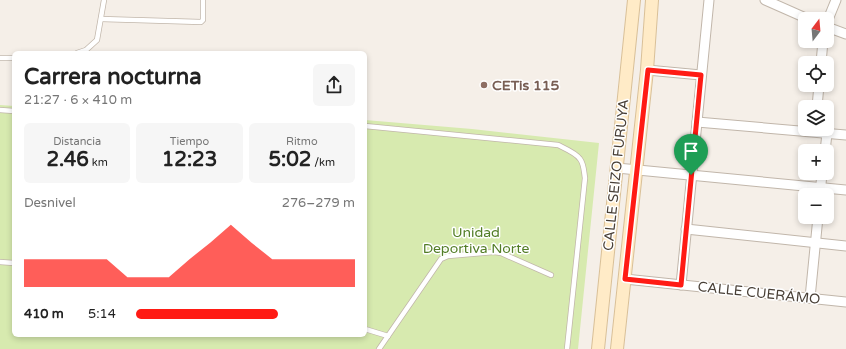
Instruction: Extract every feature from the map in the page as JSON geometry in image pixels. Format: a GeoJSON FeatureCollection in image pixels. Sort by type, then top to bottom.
{"type":"FeatureCollection","features":[{"type":"Feature","properties":{"kind":"street","name":"CALLE SEIZO FURUYA"},"geometry":{"type":"LineString","coordinates":[[598,349],[634,0]]}},
{"type":"Feature","properties":{"kind":"street","name":"CALLE SEIZO FURUYA"},"geometry":{"type":"LineString","coordinates":[[617,349],[648,70],[652,0]]}},
{"type":"Feature","properties":{"kind":"street"},"geometry":{"type":"LineString","coordinates":[[681,285],[709,0]]}},
{"type":"Feature","properties":{"kind":"street"},"geometry":{"type":"LineString","coordinates":[[765,0],[798,15]]}},
{"type":"Feature","properties":{"kind":"street"},"geometry":{"type":"LineString","coordinates":[[831,12],[836,0]]}},
{"type":"Feature","properties":{"kind":"street"},"geometry":{"type":"LineString","coordinates":[[834,30],[846,34]]}},
{"type":"Feature","properties":{"kind":"street"},"geometry":{"type":"LineString","coordinates":[[648,70],[701,75]]}},
{"type":"Feature","properties":{"kind":"street"},"geometry":{"type":"LineString","coordinates":[[697,122],[798,130]]}},
{"type":"Feature","properties":{"kind":"street"},"geometry":{"type":"LineString","coordinates":[[834,134],[846,135]]}},
{"type":"Feature","properties":{"kind":"street"},"geometry":{"type":"LineString","coordinates":[[617,168],[691,175],[798,188]]}},
{"type":"Feature","properties":{"kind":"street"},"geometry":{"type":"LineString","coordinates":[[834,190],[846,190]]}},
{"type":"Feature","properties":{"kind":"street"},"geometry":{"type":"LineString","coordinates":[[810,298],[817,224]]}},
{"type":"Feature","properties":{"kind":"street"},"geometry":{"type":"LineString","coordinates":[[686,229],[846,246]]}},
{"type":"Feature","properties":{"kind":"street","name":"CALLE CUERÁMO"},"geometry":{"type":"LineString","coordinates":[[625,279],[846,302]]}},
{"type":"Feature","properties":{"kind":"lane"},"geometry":{"type":"LineString","coordinates":[[83,51],[97,40],[104,0]]}},
{"type":"Feature","properties":{"kind":"lane"},"geometry":{"type":"LineString","coordinates":[[101,20],[201,22],[203,20],[203,0]]}},
{"type":"Feature","properties":{"kind":"lane"},"geometry":{"type":"LineString","coordinates":[[0,58],[12,58]]}},
{"type":"Feature","properties":{"kind":"lane"},"geometry":{"type":"LineString","coordinates":[[0,110],[12,111]]}},
{"type":"Feature","properties":{"kind":"lane"},"geometry":{"type":"LineString","coordinates":[[367,126],[558,145],[572,152],[580,159],[584,167],[585,178],[567,349]]}},
{"type":"Feature","properties":{"kind":"lane"},"geometry":{"type":"LineString","coordinates":[[379,349],[441,259],[448,256],[494,252],[501,253],[551,274]]}},
{"type":"Feature","properties":{"kind":"lane"},"geometry":{"type":"LineString","coordinates":[[0,262],[12,263]]}},
{"type":"Feature","properties":{"kind":"lane"},"geometry":{"type":"LineString","coordinates":[[367,330],[388,336]]}},
{"type":"Feature","properties":{"kind":"green space","name":"Unidad Deportiva Norte"},"geometry":{"type":"Polygon","coordinates":[[[0,105],[12,106],[12,337],[367,337],[367,120],[472,129],[599,143],[578,349],[0,349],[0,105]]]}},
{"type":"Feature","properties":{"kind":"place","name":"CETis 115"},"geometry":{"type":"Point","coordinates":[484,85]}},
{"type":"Feature","properties":{"kind":"route"},"geometry":{"type":"LineString","coordinates":[[648,70],[701,75],[691,175],[681,285],[625,279],[648,70]]}}]}
